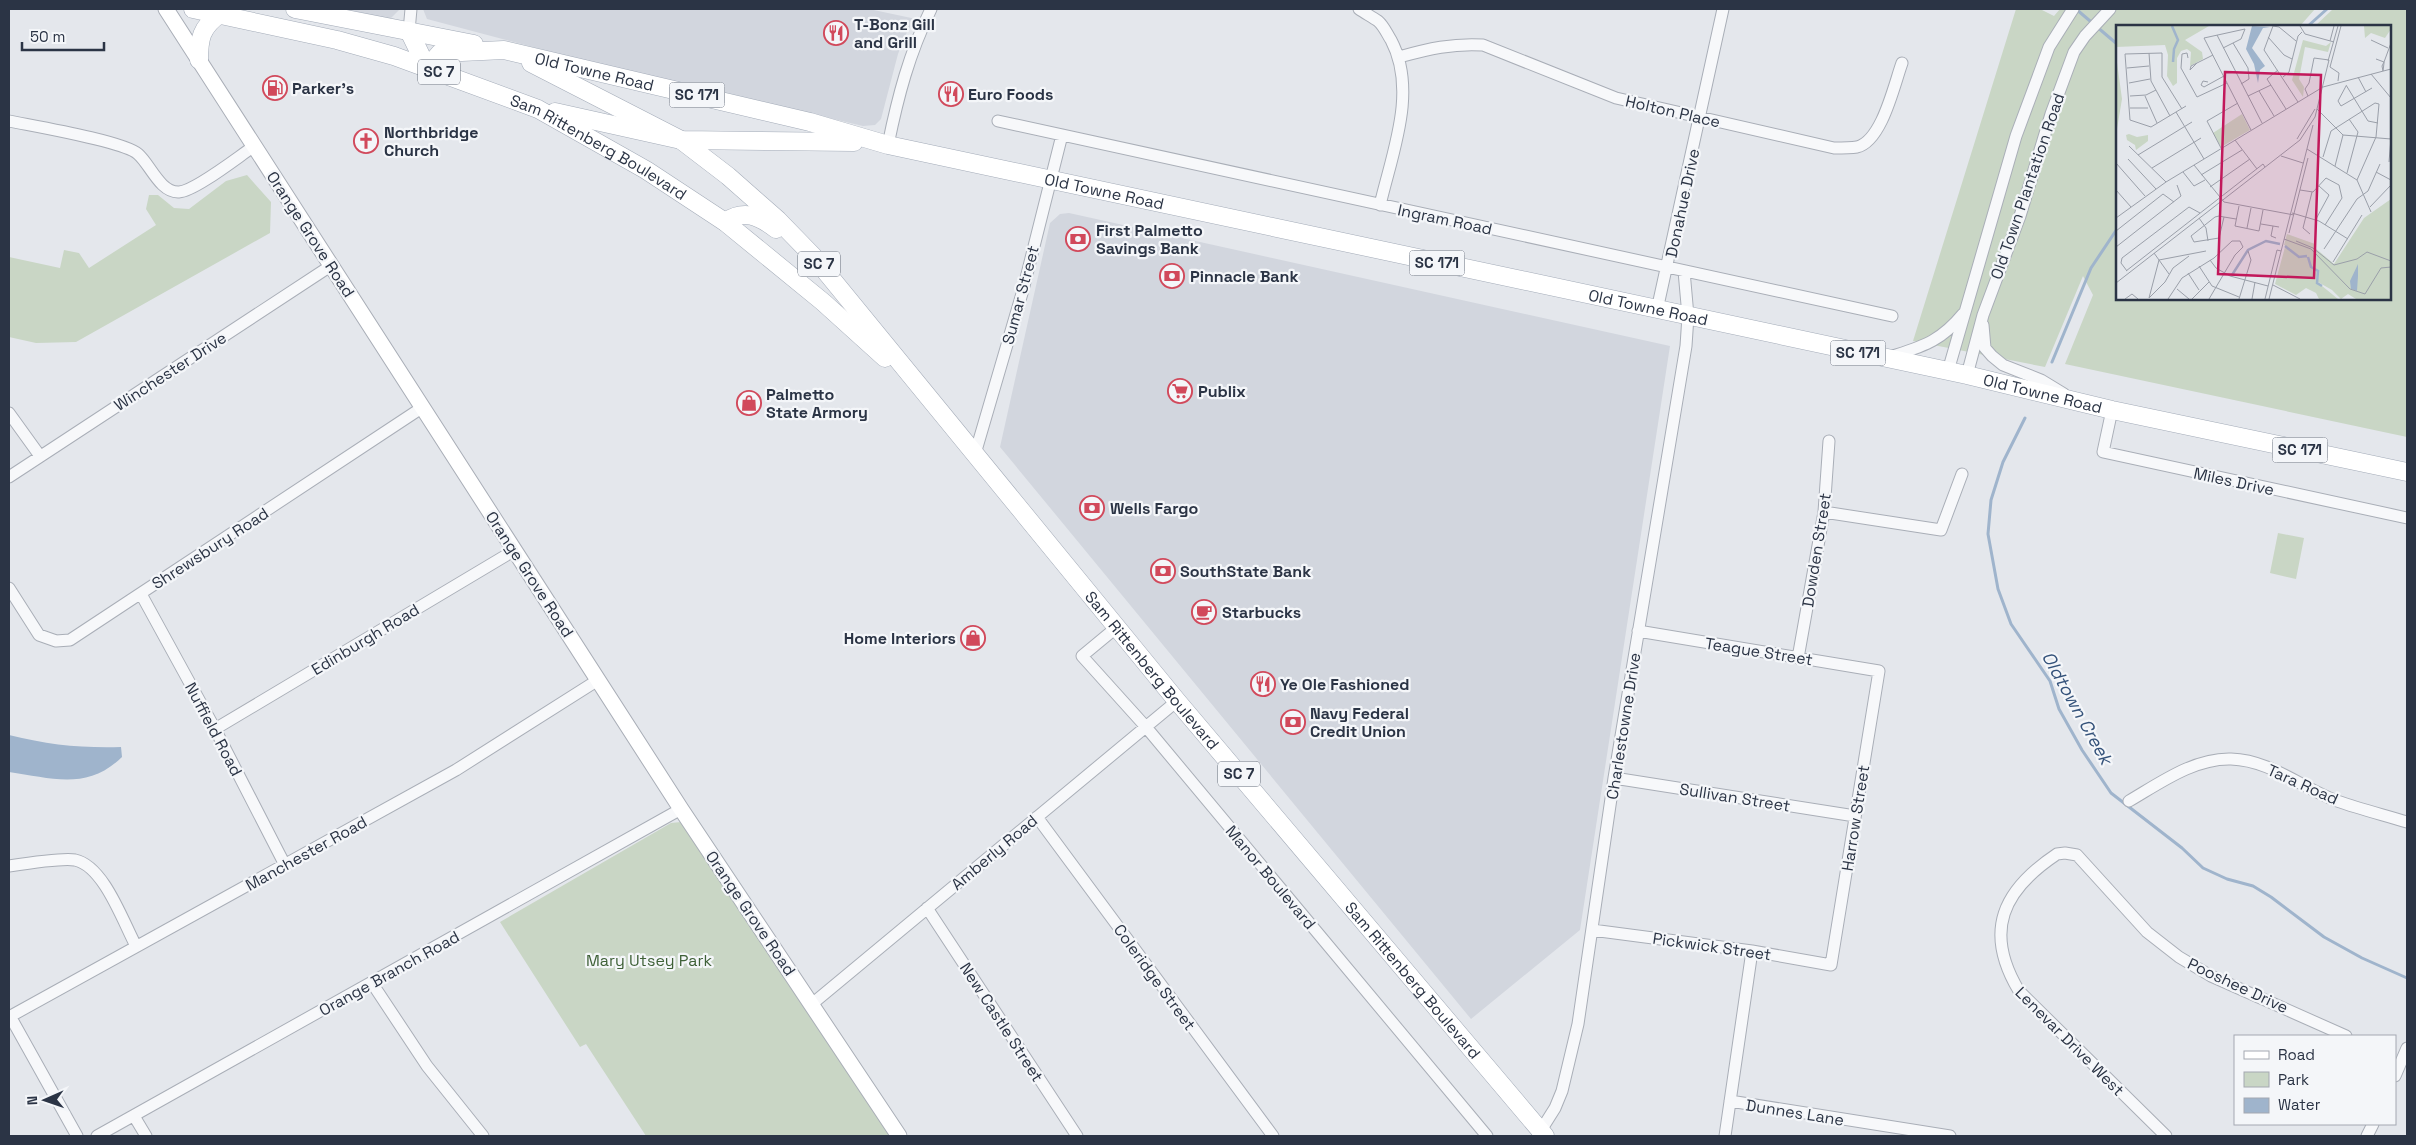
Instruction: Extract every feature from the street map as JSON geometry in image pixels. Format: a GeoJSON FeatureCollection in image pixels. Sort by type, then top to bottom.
{"type":"FeatureCollection","features":[{"type":"Feature","properties":{"kind":"main road","name":"Sam Rittenberg Boulevard"},"geometry":{"type":"LineString","coordinates":[[193,9],[337,40],[428,68],[538,109],[646,170],[725,222],[823,302],[938,408]]}},
{"type":"Feature","properties":{"kind":"main road","name":"Sam Rittenberg Boulevard"},"geometry":{"type":"LineString","coordinates":[[295,9],[504,50],[681,140],[728,176],[778,220],[813,256],[1176,701],[1541,1135]]}},
{"type":"Feature","properties":{"kind":"main road"},"geometry":{"type":"LineString","coordinates":[[199,60],[199,37],[204,26],[220,14]]}},
{"type":"Feature","properties":{"kind":"main road"},"geometry":{"type":"LineString","coordinates":[[337,40],[382,40],[409,31],[428,68],[440,53],[504,50]]}},
{"type":"Feature","properties":{"kind":"main road","name":"Old Towne Road"},"geometry":{"type":"LineString","coordinates":[[504,50],[810,122],[888,145],[1967,375],[2112,410],[2407,472]]}},
{"type":"Feature","properties":{"kind":"main road","name":"Old Towne Road"},"geometry":{"type":"LineString","coordinates":[[538,109],[681,140],[844,141],[888,145]]}},
{"type":"Feature","properties":{"kind":"main road"},"geometry":{"type":"LineString","coordinates":[[725,222],[740,214],[761,218],[813,256]]}},
{"type":"Feature","properties":{"kind":"street","name":"Orange Grove Road"},"geometry":{"type":"LineString","coordinates":[[166,9],[681,809],[899,1136]]}},
{"type":"Feature","properties":{"kind":"street"},"geometry":{"type":"LineString","coordinates":[[409,31],[411,9]]}},
{"type":"Feature","properties":{"kind":"street"},"geometry":{"type":"LineString","coordinates":[[888,145],[899,91],[911,53],[931,9]]}},
{"type":"Feature","properties":{"kind":"street"},"geometry":{"type":"LineString","coordinates":[[1359,9],[1379,22],[1399,58],[1403,88],[1401,116],[1380,205]]}},
{"type":"Feature","properties":{"kind":"street","name":"Donahue Drive"},"geometry":{"type":"LineString","coordinates":[[1657,310],[1668,267],[1723,9]]}},
{"type":"Feature","properties":{"kind":"street","name":"Old Town Plantation Road"},"geometry":{"type":"LineString","coordinates":[[1948,371],[2016,136],[2049,47],[2073,9]]}},
{"type":"Feature","properties":{"kind":"street","name":"Old Town Plantation Road"},"geometry":{"type":"LineString","coordinates":[[1967,375],[1982,315],[2020,216],[2051,114],[2074,52],[2085,36],[2110,9]]}},
{"type":"Feature","properties":{"kind":"street","name":"Holton Place"},"geometry":{"type":"LineString","coordinates":[[1399,58],[1438,46],[1462,43],[1483,44],[1616,98],[1834,148],[1859,147],[1873,137],[1883,120],[1902,63]]}},
{"type":"Feature","properties":{"kind":"street"},"geometry":{"type":"LineString","coordinates":[[9,121],[107,142],[138,153],[166,188],[178,192],[194,187],[254,147]]}},
{"type":"Feature","properties":{"kind":"street","name":"Ingram Road"},"geometry":{"type":"LineString","coordinates":[[998,121],[1892,316]]}},
{"type":"Feature","properties":{"kind":"street","name":"Sumar Street"},"geometry":{"type":"LineString","coordinates":[[975,454],[1022,292],[1062,135]]}},
{"type":"Feature","properties":{"kind":"street","name":"Winchester Drive"},"geometry":{"type":"LineString","coordinates":[[9,477],[332,265]]}},
{"type":"Feature","properties":{"kind":"street","name":"Charlestowne Drive"},"geometry":{"type":"LineString","coordinates":[[1541,1135],[1555,1108],[1571,1059],[1614,778],[1686,346],[1688,316],[1684,271]]}},
{"type":"Feature","properties":{"kind":"street"},"geometry":{"type":"LineString","coordinates":[[1886,359],[1926,345],[1942,337],[1966,311],[1982,315],[1985,348],[2003,365],[2041,380],[2078,402]]}},
{"type":"Feature","properties":{"kind":"street","name":"Shrewsbury Road"},"geometry":{"type":"LineString","coordinates":[[9,588],[39,635],[56,641],[70,640],[423,407]]}},
{"type":"Feature","properties":{"kind":"street","name":"Miles Drive"},"geometry":{"type":"LineString","coordinates":[[2112,410],[2103,452],[2407,518]]}},
{"type":"Feature","properties":{"kind":"street"},"geometry":{"type":"LineString","coordinates":[[9,414],[40,456]]}},
{"type":"Feature","properties":{"kind":"street","name":"Dowden Street"},"geometry":{"type":"LineString","coordinates":[[1798,658],[1824,512],[1828,441]]}},
{"type":"Feature","properties":{"kind":"street"},"geometry":{"type":"LineString","coordinates":[[1824,512],[1942,530],[1962,474]]}},
{"type":"Feature","properties":{"kind":"street","name":"Edinburgh Road"},"geometry":{"type":"LineString","coordinates":[[215,729],[514,550]]}},
{"type":"Feature","properties":{"kind":"street","name":"Nuffield Road"},"geometry":{"type":"LineString","coordinates":[[141,594],[215,729],[285,864]]}},
{"type":"Feature","properties":{"kind":"street","name":"Manor Boulevard"},"geometry":{"type":"LineString","coordinates":[[1117,627],[1082,656],[1146,727],[1487,1136]]}},
{"type":"Feature","properties":{"kind":"street","name":"Teague Street"},"geometry":{"type":"LineString","coordinates":[[1638,631],[1879,671]]}},
{"type":"Feature","properties":{"kind":"street","name":"Harrow Street"},"geometry":{"type":"LineString","coordinates":[[1831,965],[1879,671]]}},
{"type":"Feature","properties":{"kind":"street","name":"Manchester Road"},"geometry":{"type":"LineString","coordinates":[[10,1017],[456,770],[598,680]]}},
{"type":"Feature","properties":{"kind":"street","name":"Amberly Road"},"geometry":{"type":"LineString","coordinates":[[812,1004],[1176,701]]}},
{"type":"Feature","properties":{"kind":"street","name":"Tara Road"},"geometry":{"type":"LineString","coordinates":[[2129,801],[2180,771],[2198,765],[2230,759],[2256,763],[2337,801],[2407,822]]}},
{"type":"Feature","properties":{"kind":"street","name":"Sullivan Street"},"geometry":{"type":"LineString","coordinates":[[1614,778],[1855,816]]}},
{"type":"Feature","properties":{"kind":"street","name":"Orange Branch Road"},"geometry":{"type":"LineString","coordinates":[[97,1136],[681,809]]}},
{"type":"Feature","properties":{"kind":"street","name":"Coleridge Street"},"geometry":{"type":"LineString","coordinates":[[1037,817],[1272,1136]]}},
{"type":"Feature","properties":{"kind":"street","name":"Lenevar Drive West"},"geometry":{"type":"LineString","coordinates":[[2077,855],[2057,854],[2042,864],[2018,885],[2008,904],[2000,927],[2003,955],[2008,973],[2019,991],[2166,1136]]}},
{"type":"Feature","properties":{"kind":"street","name":"Pooshee Drive"},"geometry":{"type":"LineString","coordinates":[[2077,855],[2147,932],[2179,958],[2211,976],[2344,1035]]}},
{"type":"Feature","properties":{"kind":"street"},"geometry":{"type":"LineString","coordinates":[[9,866],[74,860],[91,868],[104,884],[136,946]]}},
{"type":"Feature","properties":{"kind":"street","name":"New Castle Street"},"geometry":{"type":"LineString","coordinates":[[927,908],[1077,1136]]}},
{"type":"Feature","properties":{"kind":"street","name":"Pickwick Street"},"geometry":{"type":"LineString","coordinates":[[1592,930],[1752,951],[1831,965]]}},
{"type":"Feature","properties":{"kind":"street"},"geometry":{"type":"LineString","coordinates":[[1725,1136],[1752,951]]}},
{"type":"Feature","properties":{"kind":"street"},"geometry":{"type":"LineString","coordinates":[[372,983],[427,1066],[482,1136]]}},
{"type":"Feature","properties":{"kind":"street"},"geometry":{"type":"LineString","coordinates":[[10,1017],[77,1136]]}},
{"type":"Feature","properties":{"kind":"street"},"geometry":{"type":"LineString","coordinates":[[2396,1074],[2407,1048]]}},
{"type":"Feature","properties":{"kind":"street","name":"Dunnes Lane"},"geometry":{"type":"LineString","coordinates":[[1730,1101],[1950,1136]]}},
{"type":"Feature","properties":{"kind":"street"},"geometry":{"type":"LineString","coordinates":[[134,1116],[146,1136]]}},
{"type":"Feature","properties":{"kind":"shaded area"},"geometry":{"type":"Polygon","coordinates":[[[346,9],[400,9],[391,18],[385,18],[346,9]]]}},
{"type":"Feature","properties":{"kind":"shaded area"},"geometry":{"type":"Polygon","coordinates":[[[423,9],[869,9],[916,19],[907,32],[898,54],[881,119],[875,125],[863,126],[582,60],[427,19],[423,9]]]}},
{"type":"Feature","properties":{"kind":"shaded area"},"geometry":{"type":"Polygon","coordinates":[[[1069,213],[1670,346],[1580,930],[1471,1019],[1000,447],[1050,223],[1060,214],[1069,213]]]}},
{"type":"Feature","properties":{"kind":"green space"},"geometry":{"type":"Polygon","coordinates":[[[2016,9],[2040,9],[2054,16],[2060,9],[2315,9],[2301,25],[2116,25],[2116,300],[2391,300],[2391,25],[2316,25],[2333,9],[2407,9],[2407,437],[2065,364],[2093,295],[2083,276],[2045,367],[1913,341],[2016,9]]]}},
{"type":"Feature","properties":{"kind":"green space"},"geometry":{"type":"Polygon","coordinates":[[[247,175],[271,202],[270,233],[76,342],[36,343],[9,337],[9,257],[60,268],[64,250],[79,253],[89,268],[156,225],[146,209],[149,195],[158,195],[174,208],[189,209],[226,181],[247,175]]]}},
{"type":"Feature","properties":{"kind":"green space"},"geometry":{"type":"Polygon","coordinates":[[[2278,533],[2304,538],[2296,579],[2270,573],[2278,533]]]}},
{"type":"Feature","properties":{"kind":"green space","name":"Mary Utsey Park"},"geometry":{"type":"Polygon","coordinates":[[[681,822],[891,1136],[646,1136],[586,1044],[580,1047],[500,922],[671,823],[681,822]]]}},
{"type":"Feature","properties":{"kind":"water"},"geometry":{"type":"Polygon","coordinates":[[[9,735],[65,745],[121,747],[122,757],[109,768],[96,775],[68,780],[9,772],[9,735]]]}},
{"type":"Feature","properties":{"kind":"waterway"},"geometry":{"type":"LineString","coordinates":[[2076,9],[2116,43]]}},
{"type":"Feature","properties":{"kind":"waterway","name":"Oldtown Creek"},"geometry":{"type":"LineString","coordinates":[[2309,25],[2327,9]]}},
{"type":"Feature","properties":{"kind":"waterway","name":"Oldtown Creek"},"geometry":{"type":"LineString","coordinates":[[2052,362],[2091,268],[2116,230]]}},
{"type":"Feature","properties":{"kind":"waterway","name":"Oldtown Creek"},"geometry":{"type":"LineString","coordinates":[[2025,418],[2003,462],[1991,500],[1988,534],[1998,589],[2011,624],[2050,681],[2059,709],[2082,750],[2111,793],[2182,848],[2203,868],[2227,879],[2253,886],[2271,897],[2324,937],[2362,958],[2407,978]]}},
{"type":"Feature","properties":{"kind":"place","name":"T-Bonz Gill and Grill"},"geometry":{"type":"Point","coordinates":[836,33]}},
{"type":"Feature","properties":{"kind":"place","name":"Parker's"},"geometry":{"type":"Point","coordinates":[275,88]}},
{"type":"Feature","properties":{"kind":"place","name":"Euro Foods"},"geometry":{"type":"Point","coordinates":[951,94]}},
{"type":"Feature","properties":{"kind":"place","name":"Northbridge Church"},"geometry":{"type":"Point","coordinates":[366,141]}},
{"type":"Feature","properties":{"kind":"place","name":"First Palmetto Savings Bank"},"geometry":{"type":"Point","coordinates":[1078,239]}},
{"type":"Feature","properties":{"kind":"place","name":"Pinnacle Bank"},"geometry":{"type":"Point","coordinates":[1172,276]}},
{"type":"Feature","properties":{"kind":"place","name":"Publix"},"geometry":{"type":"Point","coordinates":[1180,391]}},
{"type":"Feature","properties":{"kind":"place","name":"Palmetto State Armory"},"geometry":{"type":"Point","coordinates":[749,403]}},
{"type":"Feature","properties":{"kind":"place","name":"Wells Fargo"},"geometry":{"type":"Point","coordinates":[1092,508]}},
{"type":"Feature","properties":{"kind":"place","name":"SouthState Bank"},"geometry":{"type":"Point","coordinates":[1163,571]}},
{"type":"Feature","properties":{"kind":"place","name":"Starbucks"},"geometry":{"type":"Point","coordinates":[1204,612]}},
{"type":"Feature","properties":{"kind":"place","name":"Home Interiors"},"geometry":{"type":"Point","coordinates":[973,638]}},
{"type":"Feature","properties":{"kind":"place","name":"Ye Ole Fashioned"},"geometry":{"type":"Point","coordinates":[1263,684]}},
{"type":"Feature","properties":{"kind":"place","name":"Navy Federal Credit Union"},"geometry":{"type":"Point","coordinates":[1293,722]}}]}
